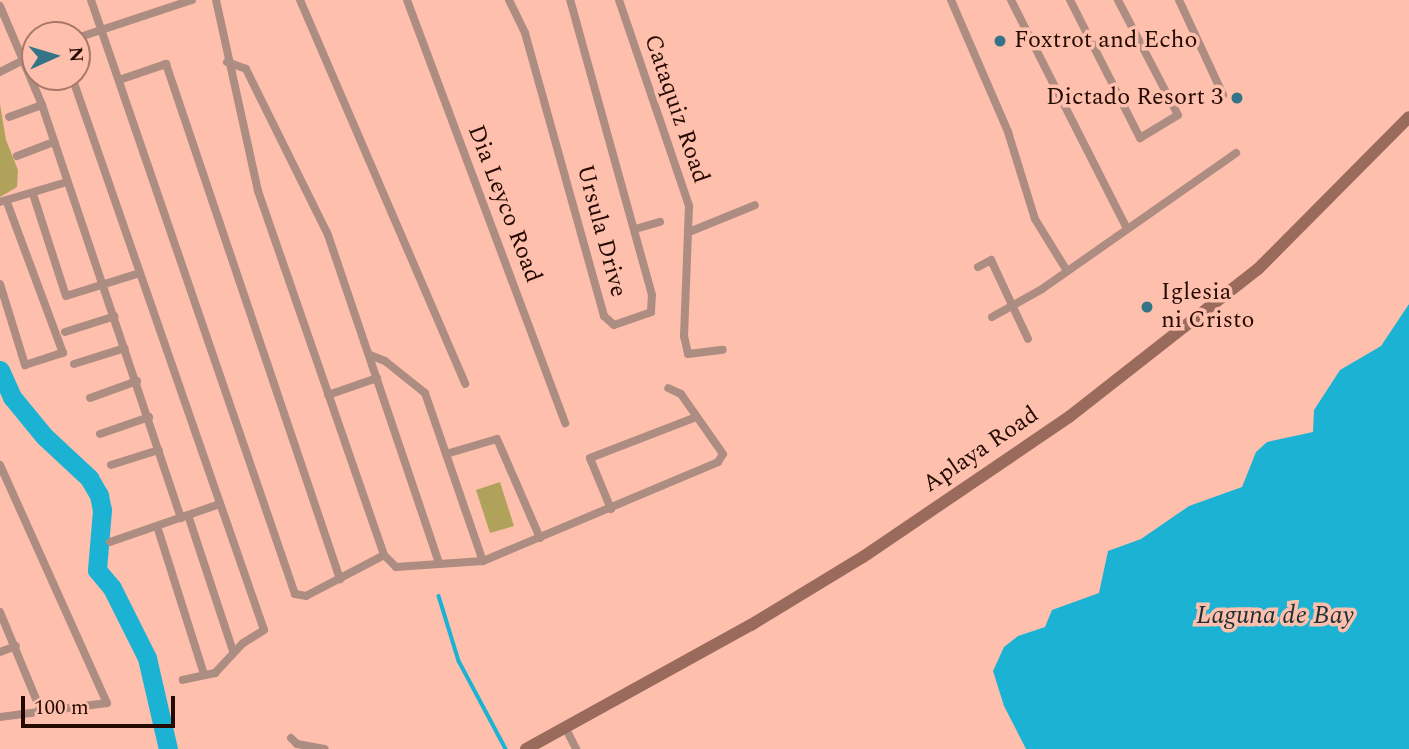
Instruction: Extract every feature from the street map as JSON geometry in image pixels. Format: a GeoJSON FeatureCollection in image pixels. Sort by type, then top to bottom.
{"type":"FeatureCollection","features":[{"type":"Feature","properties":{"kind":"street"},"geometry":{"type":"LineString","coordinates":[[91,0],[295,594],[306,596],[384,555]]}},
{"type":"Feature","properties":{"kind":"street"},"geometry":{"type":"LineString","coordinates":[[91,33],[192,0]]}},
{"type":"Feature","properties":{"kind":"street"},"geometry":{"type":"LineString","coordinates":[[216,0],[227,62],[258,191],[384,555],[396,567],[483,561],[718,462],[723,454],[681,394],[668,388]]}},
{"type":"Feature","properties":{"kind":"street"},"geometry":{"type":"LineString","coordinates":[[300,0],[465,384]]}},
{"type":"Feature","properties":{"kind":"street","name":"Dia Leyco Road"},"geometry":{"type":"LineString","coordinates":[[407,0],[565,423]]}},
{"type":"Feature","properties":{"kind":"street","name":"Ursula Drive"},"geometry":{"type":"LineString","coordinates":[[509,0],[525,33],[604,316],[614,325],[651,312],[652,295],[570,0]]}},
{"type":"Feature","properties":{"kind":"street","name":"Cataquiz Road"},"geometry":{"type":"LineString","coordinates":[[619,0],[689,206],[684,336],[688,354],[723,350]]}},
{"type":"Feature","properties":{"kind":"street"},"geometry":{"type":"LineString","coordinates":[[951,0],[1008,132],[1035,219],[1067,271]]}},
{"type":"Feature","properties":{"kind":"street"},"geometry":{"type":"LineString","coordinates":[[1011,0],[1127,229]]}},
{"type":"Feature","properties":{"kind":"street"},"geometry":{"type":"LineString","coordinates":[[1070,0],[1140,138],[1178,115],[1118,0]]}},
{"type":"Feature","properties":{"kind":"street"},"geometry":{"type":"LineString","coordinates":[[1179,0],[1223,95]]}},
{"type":"Feature","properties":{"kind":"street"},"geometry":{"type":"LineString","coordinates":[[0,6],[4,32],[21,57]]}},
{"type":"Feature","properties":{"kind":"street"},"geometry":{"type":"LineString","coordinates":[[0,72],[21,61]]}},
{"type":"Feature","properties":{"kind":"street"},"geometry":{"type":"LineString","coordinates":[[227,62],[246,69],[316,210],[370,355],[439,563]]}},
{"type":"Feature","properties":{"kind":"street"},"geometry":{"type":"LineString","coordinates":[[119,80],[166,64],[340,579]]}},
{"type":"Feature","properties":{"kind":"street"},"geometry":{"type":"LineString","coordinates":[[36,91],[159,450],[233,651]]}},
{"type":"Feature","properties":{"kind":"street"},"geometry":{"type":"LineString","coordinates":[[77,91],[264,630],[233,651],[221,668],[183,680]]}},
{"type":"Feature","properties":{"kind":"street"},"geometry":{"type":"LineString","coordinates":[[9,117],[42,105]]}},
{"type":"Feature","properties":{"kind":"street","name":"Aplaya Road"},"geometry":{"type":"LineString","coordinates":[[530,748],[751,625],[863,557],[1069,417],[1258,269],[1409,117]]}},
{"type":"Feature","properties":{"kind":"street"},"geometry":{"type":"LineString","coordinates":[[17,156],[54,142]]}},
{"type":"Feature","properties":{"kind":"street"},"geometry":{"type":"LineString","coordinates":[[992,317],[1015,306],[1237,153]]}},
{"type":"Feature","properties":{"kind":"street"},"geometry":{"type":"LineString","coordinates":[[0,284],[25,365],[62,353],[3,201],[68,182]]}},
{"type":"Feature","properties":{"kind":"street"},"geometry":{"type":"LineString","coordinates":[[33,194],[66,296],[141,273]]}},
{"type":"Feature","properties":{"kind":"street"},"geometry":{"type":"LineString","coordinates":[[689,232],[755,205]]}},
{"type":"Feature","properties":{"kind":"street"},"geometry":{"type":"LineString","coordinates":[[635,229],[660,222]]}},
{"type":"Feature","properties":{"kind":"street"},"geometry":{"type":"LineString","coordinates":[[978,267],[991,260],[1015,306],[1028,339]]}},
{"type":"Feature","properties":{"kind":"street"},"geometry":{"type":"LineString","coordinates":[[65,332],[115,316]]}},
{"type":"Feature","properties":{"kind":"street"},"geometry":{"type":"LineString","coordinates":[[74,364],[125,348]]}},
{"type":"Feature","properties":{"kind":"street"},"geometry":{"type":"LineString","coordinates":[[370,355],[385,361],[425,393],[483,561]]}},
{"type":"Feature","properties":{"kind":"street"},"geometry":{"type":"LineString","coordinates":[[328,395],[377,378]]}},
{"type":"Feature","properties":{"kind":"street"},"geometry":{"type":"LineString","coordinates":[[90,398],[137,381]]}},
{"type":"Feature","properties":{"kind":"street"},"geometry":{"type":"LineString","coordinates":[[100,434],[149,417]]}},
{"type":"Feature","properties":{"kind":"street"},"geometry":{"type":"LineString","coordinates":[[611,509],[590,458],[696,417]]}},
{"type":"Feature","properties":{"kind":"street"},"geometry":{"type":"LineString","coordinates":[[446,454],[497,439],[540,538]]}},
{"type":"Feature","properties":{"kind":"street"},"geometry":{"type":"LineString","coordinates":[[111,465],[159,450]]}},
{"type":"Feature","properties":{"kind":"street"},"geometry":{"type":"LineString","coordinates":[[0,465],[107,703],[0,717]]}},
{"type":"Feature","properties":{"kind":"street"},"geometry":{"type":"LineString","coordinates":[[110,542],[220,504]]}},
{"type":"Feature","properties":{"kind":"street"},"geometry":{"type":"LineString","coordinates":[[157,526],[204,674]]}},
{"type":"Feature","properties":{"kind":"street"},"geometry":{"type":"LineString","coordinates":[[0,612],[41,711]]}},
{"type":"Feature","properties":{"kind":"street"},"geometry":{"type":"LineString","coordinates":[[0,652],[16,646]]}},
{"type":"Feature","properties":{"kind":"street"},"geometry":{"type":"LineString","coordinates":[[565,727],[576,749]]}},
{"type":"Feature","properties":{"kind":"street"},"geometry":{"type":"LineString","coordinates":[[291,738],[297,744],[325,749]]}},
{"type":"Feature","properties":{"kind":"shaded area"},"geometry":{"type":"Polygon","coordinates":[[[0,104],[6,140],[18,170],[17,187],[0,197],[0,104]]]}},
{"type":"Feature","properties":{"kind":"shaded area"},"geometry":{"type":"Polygon","coordinates":[[[500,482],[514,526],[490,533],[476,490],[500,482]]]}},
{"type":"Feature","properties":{"kind":"water","name":"Laguna de Bay"},"geometry":{"type":"Polygon","coordinates":[[[1409,304],[1409,749],[1026,749],[1004,706],[993,671],[1004,647],[1018,636],[1045,627],[1052,610],[1099,593],[1108,551],[1141,539],[1189,506],[1242,487],[1256,452],[1267,442],[1313,432],[1314,410],[1340,370],[1381,346],[1409,304]]]}},
{"type":"Feature","properties":{"kind":"waterway"},"geometry":{"type":"LineString","coordinates":[[0,370],[12,397],[44,436],[89,478],[99,495],[102,510],[97,570],[112,588],[147,658],[168,749]]}},
{"type":"Feature","properties":{"kind":"waterway"},"geometry":{"type":"LineString","coordinates":[[439,596],[459,661],[506,749]]}},
{"type":"Feature","properties":{"kind":"place","name":"Foxtrot and Echo"},"geometry":{"type":"Point","coordinates":[1000,41]}},
{"type":"Feature","properties":{"kind":"place","name":"Dictado Resort 3"},"geometry":{"type":"Point","coordinates":[1237,98]}},
{"type":"Feature","properties":{"kind":"place","name":"Iglesia ni Cristo"},"geometry":{"type":"Point","coordinates":[1147,307]}}]}
